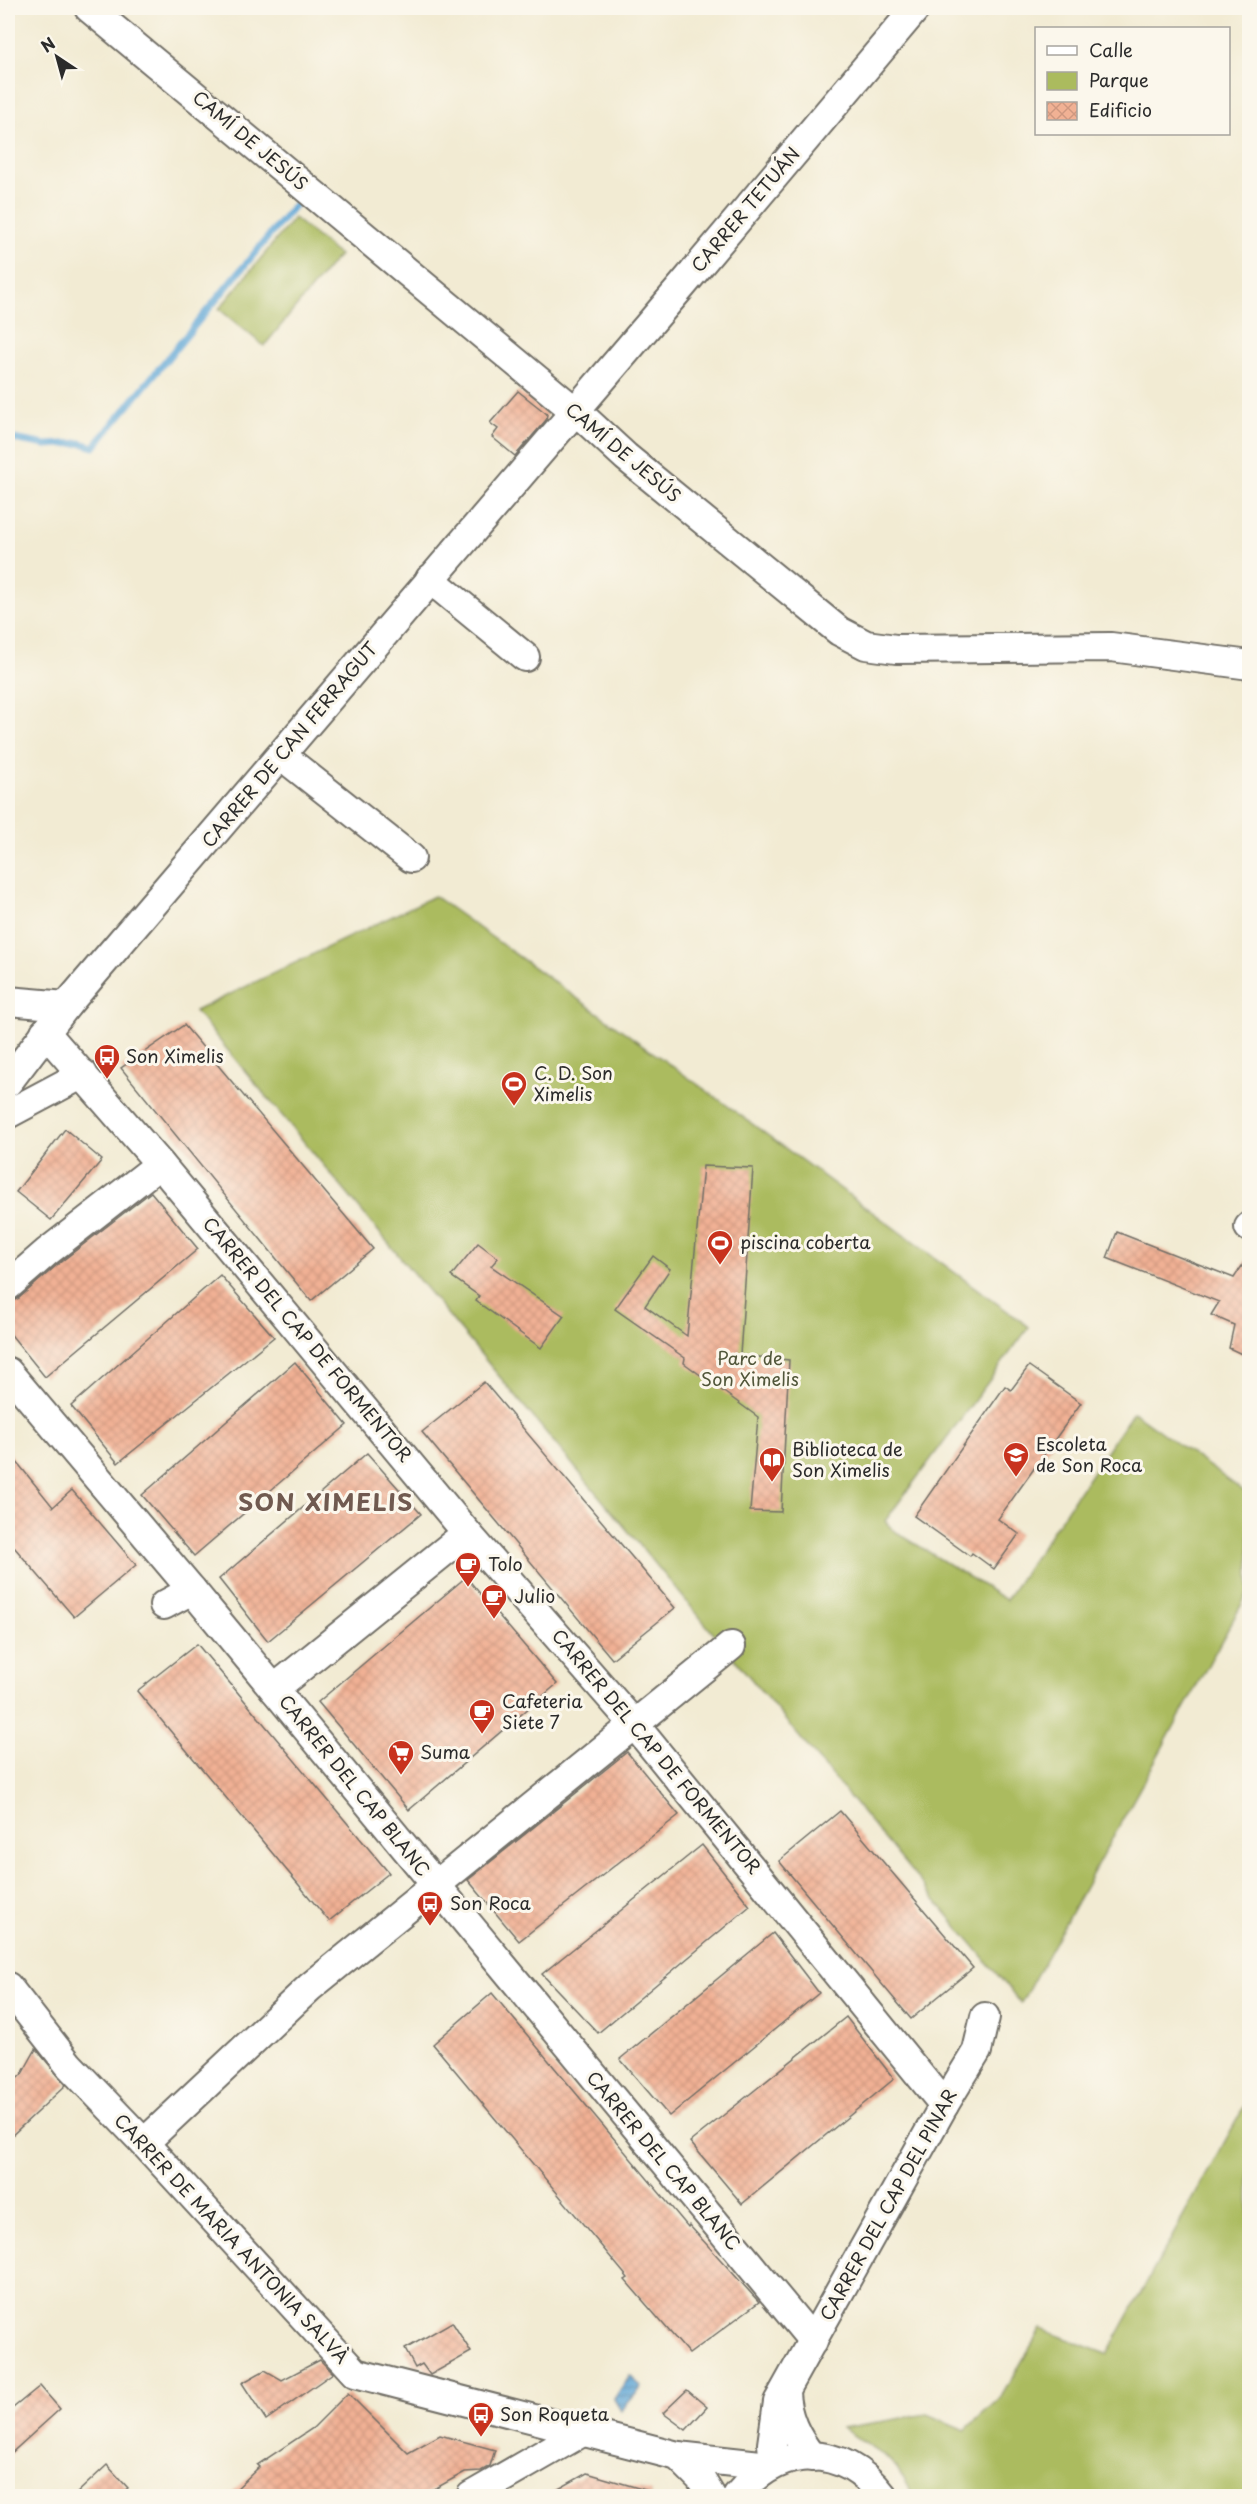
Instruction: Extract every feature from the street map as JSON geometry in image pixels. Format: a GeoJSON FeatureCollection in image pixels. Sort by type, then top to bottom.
{"type":"FeatureCollection","features":[{"type":"Feature","properties":{"kind":"street","name":"CAMÍ DE JESÚS"},"geometry":{"type":"LineString","coordinates":[[89,8],[574,411],[626,457],[839,631],[866,645],[907,649],[1111,647],[1250,664]]}},
{"type":"Feature","properties":{"kind":"street","name":"CARRER TETUÁN"},"geometry":{"type":"LineString","coordinates":[[574,411],[916,8]]}},
{"type":"Feature","properties":{"kind":"street","name":"CARRER DE CAN FERRAGUT"},"geometry":{"type":"LineString","coordinates":[[8,1082],[66,1006],[282,756],[574,411]]}},
{"type":"Feature","properties":{"kind":"street"},"geometry":{"type":"LineString","coordinates":[[430,579],[525,657]]}},
{"type":"Feature","properties":{"kind":"street"},"geometry":{"type":"LineString","coordinates":[[282,756],[411,858]]}},
{"type":"Feature","properties":{"kind":"street"},"geometry":{"type":"LineString","coordinates":[[8,1001],[66,1006]]}},
{"type":"Feature","properties":{"kind":"street"},"geometry":{"type":"LineString","coordinates":[[8,1114],[83,1074],[45,1032]]}},
{"type":"Feature","properties":{"kind":"street","name":"CARRER DEL CAP DE FORMENTOR"},"geometry":{"type":"LineString","coordinates":[[83,1074],[467,1533],[634,1724],[944,2105]]}},
{"type":"Feature","properties":{"kind":"street"},"geometry":{"type":"LineString","coordinates":[[8,1287],[47,1252],[160,1164]]}},
{"type":"Feature","properties":{"kind":"street","name":"CARRER DEL CAP BLANC"},"geometry":{"type":"LineString","coordinates":[[8,1372],[192,1590],[813,2341]]}},
{"type":"Feature","properties":{"kind":"street"},"geometry":{"type":"LineString","coordinates":[[274,1689],[467,1533]]}},
{"type":"Feature","properties":{"kind":"street"},"geometry":{"type":"LineString","coordinates":[[164,1605],[192,1590]]}},
{"type":"Feature","properties":{"kind":"street"},"geometry":{"type":"LineString","coordinates":[[144,2143],[310,1987],[731,1646]]}},
{"type":"Feature","properties":{"kind":"street","name":"CARRER DE MARIA ANTONIA SALVÀ"},"geometry":{"type":"LineString","coordinates":[[8,1987],[69,2065],[144,2143],[355,2373],[678,2456],[772,2465]]}},
{"type":"Feature","properties":{"kind":"street","name":"CARRER DEL CAP DEL PINAR"},"geometry":{"type":"LineString","coordinates":[[772,2465],[772,2444],[778,2402],[944,2105],[977,2051],[985,2017]]}},
{"type":"Feature","properties":{"kind":"street"},"geometry":{"type":"LineString","coordinates":[[785,2390],[785,2403],[792,2426],[801,2444],[812,2457]]}},
{"type":"Feature","properties":{"kind":"street"},"geometry":{"type":"LineString","coordinates":[[471,2496],[584,2431]]}},
{"type":"Feature","properties":{"kind":"street"},"geometry":{"type":"LineString","coordinates":[[678,2456],[700,2478],[711,2496]]}},
{"type":"Feature","properties":{"kind":"street"},"geometry":{"type":"LineString","coordinates":[[738,2496],[750,2481],[772,2465],[800,2457],[825,2457],[850,2466],[871,2481],[883,2496]]}},
{"type":"Feature","properties":{"kind":"green space"},"geometry":{"type":"Polygon","coordinates":[[[294,218],[339,255],[264,346],[219,309],[294,218]]]}},
{"type":"Feature","properties":{"kind":"green space","name":"Parc de Son Ximelis"},"geometry":{"type":"Polygon","coordinates":[[[434,896],[721,1101],[1029,1327],[885,1521],[893,1530],[1006,1600],[1133,1412],[1249,1495],[1249,1591],[1021,2003],[195,1011],[434,896]]]}},
{"type":"Feature","properties":{"kind":"green space"},"geometry":{"type":"Polygon","coordinates":[[[1249,2098],[1249,2496],[914,2496],[897,2468],[886,2457],[842,2428],[927,2414],[965,2430],[1001,2397],[1041,2329],[1107,2354],[1249,2098]]]}},
{"type":"Feature","properties":{"kind":"water"},"geometry":{"type":"Polygon","coordinates":[[[630,2376],[642,2387],[621,2411],[614,2399],[630,2376]]]}},
{"type":"Feature","properties":{"kind":"building"},"geometry":{"type":"Polygon","coordinates":[[[518,391],[547,414],[546,420],[515,456],[492,437],[498,429],[490,423],[518,391]]]}},
{"type":"Feature","properties":{"kind":"building"},"geometry":{"type":"Polygon","coordinates":[[[184,1025],[373,1249],[311,1301],[121,1068],[184,1025]]]}},
{"type":"Feature","properties":{"kind":"building"},"geometry":{"type":"Polygon","coordinates":[[[65,1129],[102,1160],[51,1220],[16,1192],[65,1129]]]}},
{"type":"Feature","properties":{"kind":"building"},"geometry":{"type":"Polygon","coordinates":[[[703,1166],[753,1168],[740,1355],[789,1360],[781,1512],[750,1511],[758,1417],[684,1363],[685,1358],[615,1309],[653,1256],[670,1269],[645,1306],[687,1336],[703,1166]]]}},
{"type":"Feature","properties":{"kind":"building"},"geometry":{"type":"Polygon","coordinates":[[[151,1192],[198,1249],[45,1377],[8,1331],[8,1303],[19,1298],[57,1265],[151,1192]]]}},
{"type":"Feature","properties":{"kind":"building"},"geometry":{"type":"Polygon","coordinates":[[[1117,1232],[1234,1278],[1250,1254],[1250,1358],[1229,1348],[1234,1325],[1211,1315],[1219,1302],[1107,1258],[1117,1232]]]}},
{"type":"Feature","properties":{"kind":"building"},"geometry":{"type":"Polygon","coordinates":[[[478,1243],[498,1258],[491,1266],[564,1316],[541,1348],[476,1301],[479,1296],[451,1276],[478,1243]]]}},
{"type":"Feature","properties":{"kind":"building"},"geometry":{"type":"Polygon","coordinates":[[[220,1275],[274,1337],[118,1463],[71,1406],[220,1275]]]}},
{"type":"Feature","properties":{"kind":"building"},"geometry":{"type":"Polygon","coordinates":[[[295,1362],[347,1425],[194,1556],[142,1495],[295,1362]]]}},
{"type":"Feature","properties":{"kind":"building"},"geometry":{"type":"Polygon","coordinates":[[[1029,1366],[1081,1403],[998,1519],[1019,1534],[994,1569],[972,1553],[970,1556],[914,1516],[1005,1386],[1011,1390],[1029,1366]]]}},
{"type":"Feature","properties":{"kind":"building"},"geometry":{"type":"Polygon","coordinates":[[[484,1382],[675,1608],[612,1659],[422,1432],[484,1382]]]}},
{"type":"Feature","properties":{"kind":"building"},"geometry":{"type":"Polygon","coordinates":[[[8,1451],[53,1507],[72,1490],[136,1565],[74,1617],[8,1540],[8,1451]]]}},
{"type":"Feature","properties":{"kind":"building"},"geometry":{"type":"Polygon","coordinates":[[[367,1453],[421,1514],[268,1641],[219,1579],[367,1453]]]}},
{"type":"Feature","properties":{"kind":"building"},"geometry":{"type":"Polygon","coordinates":[[[466,1577],[557,1684],[409,1810],[318,1702],[466,1577]]]}},
{"type":"Feature","properties":{"kind":"building"},"geometry":{"type":"Polygon","coordinates":[[[197,1644],[389,1873],[329,1921],[137,1691],[197,1644]]]}},
{"type":"Feature","properties":{"kind":"building"},"geometry":{"type":"Polygon","coordinates":[[[627,1752],[679,1815],[519,1941],[468,1880],[627,1752]]]}},
{"type":"Feature","properties":{"kind":"building"},"geometry":{"type":"Polygon","coordinates":[[[840,1811],[973,1968],[911,2019],[779,1861],[840,1811]]]}},
{"type":"Feature","properties":{"kind":"building"},"geometry":{"type":"Polygon","coordinates":[[[702,1845],[750,1906],[598,2033],[542,1974],[702,1845]]]}},
{"type":"Feature","properties":{"kind":"building"},"geometry":{"type":"Polygon","coordinates":[[[773,1933],[819,1993],[669,2116],[620,2059],[773,1933]]]}},
{"type":"Feature","properties":{"kind":"building"},"geometry":{"type":"Polygon","coordinates":[[[492,1993],[688,2227],[689,2225],[759,2302],[689,2354],[625,2280],[628,2278],[433,2044],[492,1993]]]}},
{"type":"Feature","properties":{"kind":"building"},"geometry":{"type":"Polygon","coordinates":[[[846,2017],[894,2079],[742,2204],[690,2142],[846,2017]]]}},
{"type":"Feature","properties":{"kind":"building"},"geometry":{"type":"Polygon","coordinates":[[[36,2049],[66,2085],[8,2139],[8,2087],[22,2074],[36,2049]]]}},
{"type":"Feature","properties":{"kind":"building"},"geometry":{"type":"Polygon","coordinates":[[[452,2322],[471,2352],[430,2375],[422,2364],[415,2368],[405,2349],[452,2322]]]}},
{"type":"Feature","properties":{"kind":"building"},"geometry":{"type":"Polygon","coordinates":[[[320,2360],[333,2373],[266,2420],[242,2383],[265,2370],[282,2380],[320,2360]]]}},
{"type":"Feature","properties":{"kind":"building"},"geometry":{"type":"Polygon","coordinates":[[[40,2386],[60,2409],[8,2456],[8,2412],[40,2386]]]}},
{"type":"Feature","properties":{"kind":"building"},"geometry":{"type":"Polygon","coordinates":[[[687,2390],[707,2407],[686,2430],[663,2413],[687,2390]]]}},
{"type":"Feature","properties":{"kind":"building"},"geometry":{"type":"Polygon","coordinates":[[[348,2393],[408,2453],[440,2435],[495,2450],[490,2466],[481,2471],[465,2472],[422,2496],[229,2496],[259,2467],[257,2465],[313,2428],[348,2393]]]}},
{"type":"Feature","properties":{"kind":"building"},"geometry":{"type":"Polygon","coordinates":[[[107,2465],[128,2488],[118,2496],[74,2496],[107,2465]]]}},
{"type":"Feature","properties":{"kind":"building"},"geometry":{"type":"Polygon","coordinates":[[[587,2473],[652,2492],[651,2496],[546,2496],[587,2473]]]}},
{"type":"Feature","properties":{"kind":"waterway"},"geometry":{"type":"LineString","coordinates":[[8,438],[46,445],[81,443],[94,447],[298,201]]}},
{"type":"Feature","properties":{"kind":"place","name":"Son Ximelis"},"geometry":{"type":"Point","coordinates":[107,1080]}},
{"type":"Feature","properties":{"kind":"place","name":"C. D. Son Ximelis"},"geometry":{"type":"Point","coordinates":[514,1107]}},
{"type":"Feature","properties":{"kind":"place","name":"piscina coberta"},"geometry":{"type":"Point","coordinates":[720,1266]}},
{"type":"Feature","properties":{"kind":"place","name":"Escoleta de Son Roca"},"geometry":{"type":"Point","coordinates":[1016,1478]}},
{"type":"Feature","properties":{"kind":"place","name":"Biblioteca de Son Ximelis"},"geometry":{"type":"Point","coordinates":[772,1483]}},
{"type":"Feature","properties":{"kind":"place","name":"Tolo"},"geometry":{"type":"Point","coordinates":[468,1588]}},
{"type":"Feature","properties":{"kind":"place","name":"Julio"},"geometry":{"type":"Point","coordinates":[494,1620]}},
{"type":"Feature","properties":{"kind":"place","name":"Cafeteria Siete 7"},"geometry":{"type":"Point","coordinates":[482,1735]}},
{"type":"Feature","properties":{"kind":"place","name":"Suma"},"geometry":{"type":"Point","coordinates":[401,1776]}},
{"type":"Feature","properties":{"kind":"place","name":"Son Roca"},"geometry":{"type":"Point","coordinates":[430,1927]}},
{"type":"Feature","properties":{"kind":"place","name":"Son Roqueta"},"geometry":{"type":"Point","coordinates":[481,2438]}},
{"type":"Feature","properties":{"kind":"district","name":"SON XIMELIS"},"geometry":{"type":"Point","coordinates":[326,1503]}}]}
